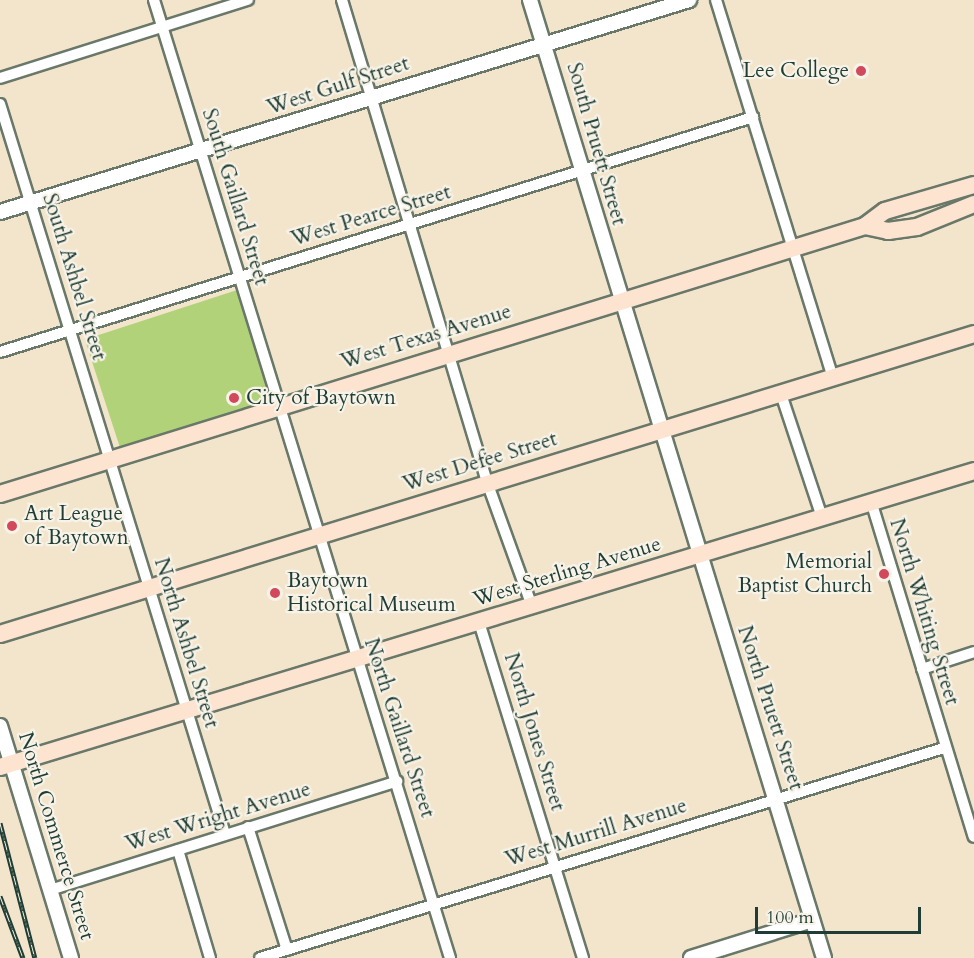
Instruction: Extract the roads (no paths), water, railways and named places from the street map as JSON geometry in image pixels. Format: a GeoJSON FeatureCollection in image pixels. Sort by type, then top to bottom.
{"type":"FeatureCollection","features":[{"type":"Feature","properties":{"kind":"main road","name":"West Texas Avenue"},"geometry":{"type":"LineString","coordinates":[[0,494],[110,462],[619,300],[865,226],[885,211],[974,185]]}},
{"type":"Feature","properties":{"kind":"main road","name":"West Texas Avenue"},"geometry":{"type":"LineString","coordinates":[[865,226],[888,231],[916,227],[974,204]]}},
{"type":"Feature","properties":{"kind":"main road","name":"West Defee Street"},"geometry":{"type":"LineString","coordinates":[[0,634],[487,482],[974,334]]}},
{"type":"Feature","properties":{"kind":"main road","name":"West Sterling Avenue"},"geometry":{"type":"LineString","coordinates":[[6,765],[357,661],[974,471]]}},
{"type":"Feature","properties":{"kind":"street","name":"South Gaillard Street"},"geometry":{"type":"LineString","coordinates":[[154,0],[241,277],[277,407]]}},
{"type":"Feature","properties":{"kind":"street"},"geometry":{"type":"LineString","coordinates":[[0,78],[248,0]]}},
{"type":"Feature","properties":{"kind":"street"},"geometry":{"type":"LineString","coordinates":[[342,0],[487,482],[532,606]]}},
{"type":"Feature","properties":{"kind":"street","name":"South Pruett Street"},"geometry":{"type":"LineString","coordinates":[[530,0],[619,300]]}},
{"type":"Feature","properties":{"kind":"street","name":"West Gulf Street"},"geometry":{"type":"LineString","coordinates":[[0,212],[689,0]]}},
{"type":"Feature","properties":{"kind":"street"},"geometry":{"type":"LineString","coordinates":[[716,0],[792,249],[834,377]]}},
{"type":"Feature","properties":{"kind":"street","name":"South Ashbel Street"},"geometry":{"type":"LineString","coordinates":[[0,104],[110,462]]}},
{"type":"Feature","properties":{"kind":"street","name":"West Pearce Street"},"geometry":{"type":"LineString","coordinates":[[0,352],[753,117]]}},
{"type":"Feature","properties":{"kind":"street","name":"North Pruett Street"},"geometry":{"type":"LineString","coordinates":[[619,300],[662,430],[824,958]]}},
{"type":"Feature","properties":{"kind":"street"},"geometry":{"type":"LineString","coordinates":[[781,394],[822,517]]}},
{"type":"Feature","properties":{"kind":"street","name":"North Gaillard Street"},"geometry":{"type":"LineString","coordinates":[[277,407],[397,781],[450,958]]}},
{"type":"Feature","properties":{"kind":"street","name":"North Ashbel Street"},"geometry":{"type":"LineString","coordinates":[[110,462],[225,834]]}},
{"type":"Feature","properties":{"kind":"street","name":"North Whiting Street"},"geometry":{"type":"LineString","coordinates":[[871,501],[944,748],[973,829]]}},
{"type":"Feature","properties":{"kind":"street","name":"North Jones Street"},"geometry":{"type":"LineString","coordinates":[[479,622],[583,958]]}},
{"type":"Feature","properties":{"kind":"street"},"geometry":{"type":"LineString","coordinates":[[922,669],[974,652]]}},
{"type":"Feature","properties":{"kind":"street","name":"North Commerce Street"},"geometry":{"type":"LineString","coordinates":[[0,726],[6,765],[50,890],[71,958]]}},
{"type":"Feature","properties":{"kind":"street","name":"West Murrill Avenue"},"geometry":{"type":"LineString","coordinates":[[260,958],[433,902],[944,748]]}},
{"type":"Feature","properties":{"kind":"street","name":"West Wright Avenue"},"geometry":{"type":"LineString","coordinates":[[50,890],[397,781]]}},
{"type":"Feature","properties":{"kind":"street"},"geometry":{"type":"LineString","coordinates":[[248,827],[287,950]]}},
{"type":"Feature","properties":{"kind":"street"},"geometry":{"type":"LineString","coordinates":[[177,850],[210,958]]}},
{"type":"Feature","properties":{"kind":"street"},"geometry":{"type":"LineString","coordinates":[[691,958],[812,920]]}},
{"type":"Feature","properties":{"kind":"railway"},"geometry":{"type":"LineString","coordinates":[[0,823],[35,958]]}},
{"type":"Feature","properties":{"kind":"railway"},"geometry":{"type":"LineString","coordinates":[[0,896],[23,958]]}},
{"type":"Feature","properties":{"kind":"place","name":"Lee College"},"geometry":{"type":"Point","coordinates":[861,71]}},
{"type":"Feature","properties":{"kind":"place","name":"City of Baytown"},"geometry":{"type":"Point","coordinates":[234,398]}},
{"type":"Feature","properties":{"kind":"place","name":"Art League of Baytown"},"geometry":{"type":"Point","coordinates":[12,526]}},
{"type":"Feature","properties":{"kind":"place","name":"Memorial Baptist Church"},"geometry":{"type":"Point","coordinates":[884,574]}},
{"type":"Feature","properties":{"kind":"place","name":"Baytown Historical Museum"},"geometry":{"type":"Point","coordinates":[275,593]}}]}
